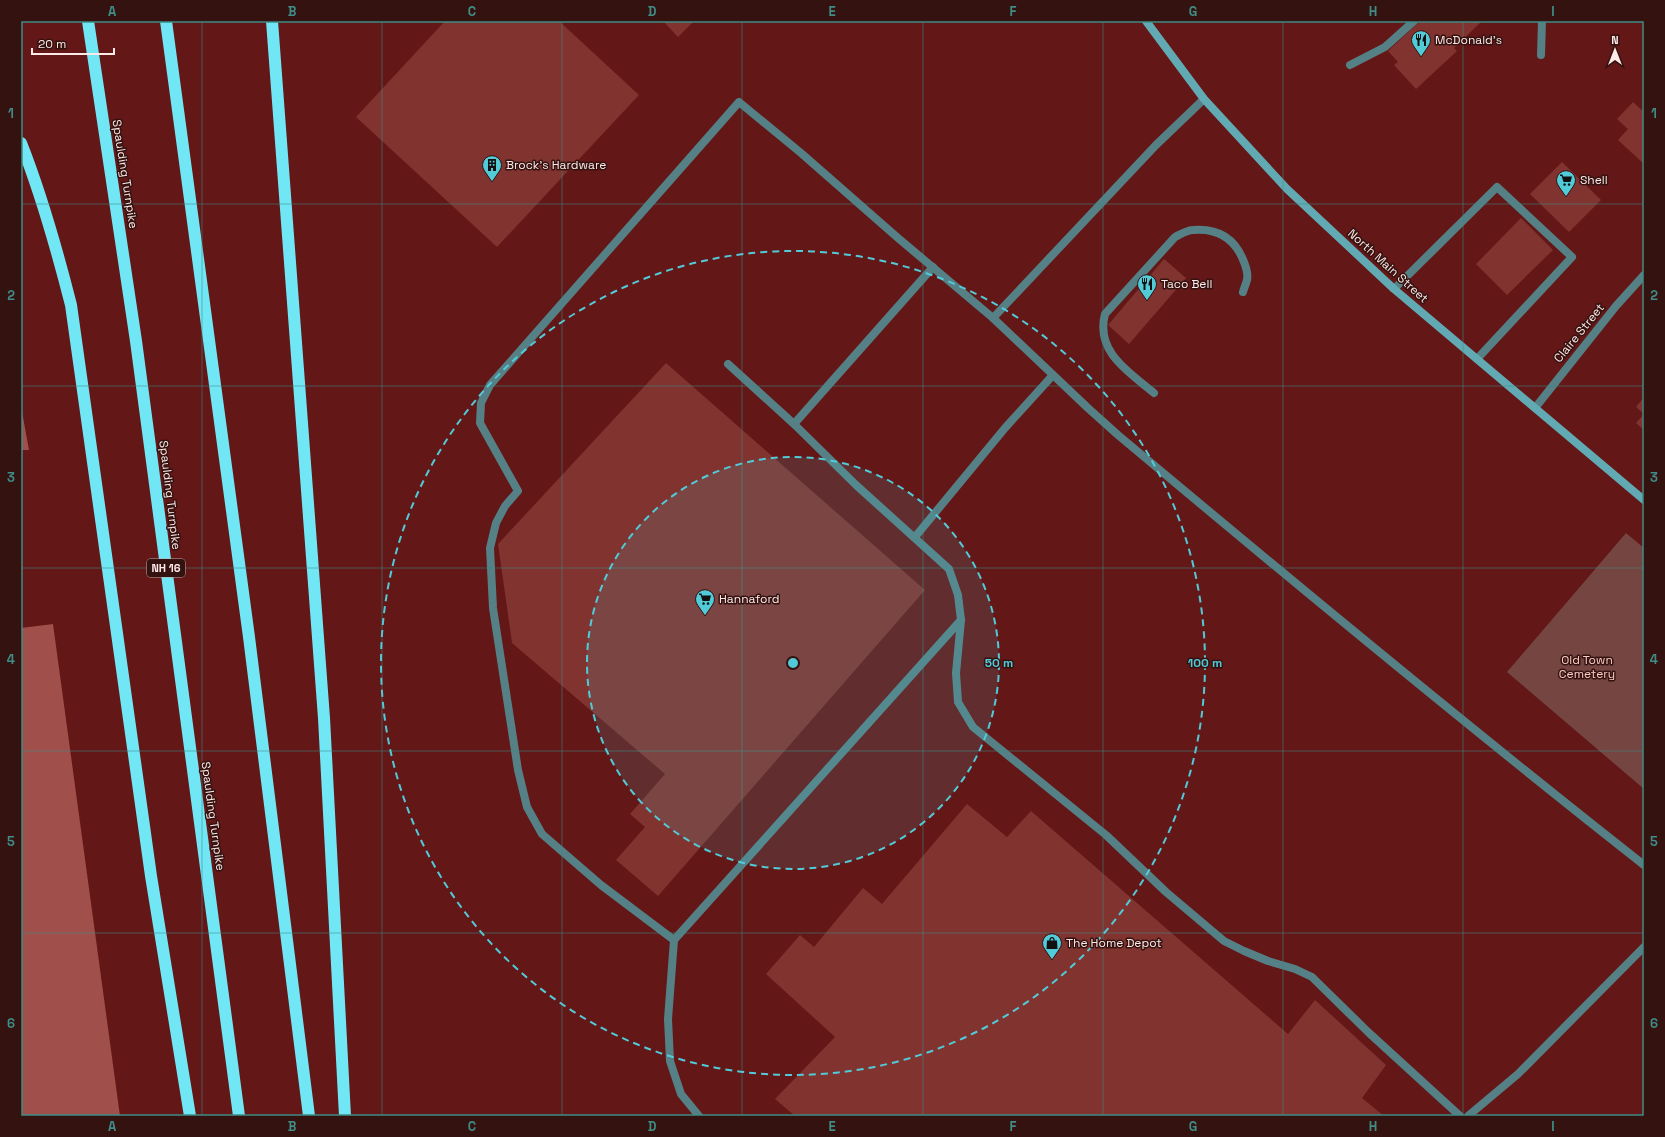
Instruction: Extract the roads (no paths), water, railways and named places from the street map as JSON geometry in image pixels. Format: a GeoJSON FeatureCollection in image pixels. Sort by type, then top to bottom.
{"type":"FeatureCollection","features":[{"type":"Feature","properties":{"kind":"highway","name":"Spaulding Turnpike"},"geometry":{"type":"LineString","coordinates":[[88,21],[136,341],[239,1116]]}},
{"type":"Feature","properties":{"kind":"highway"},"geometry":{"type":"LineString","coordinates":[[166,21],[248,629],[309,1116]]}},
{"type":"Feature","properties":{"kind":"highway"},"geometry":{"type":"LineString","coordinates":[[272,21],[324,718],[345,1116]]}},
{"type":"Feature","properties":{"kind":"highway"},"geometry":{"type":"LineString","coordinates":[[21,143],[33,174],[56,245],[71,305],[151,876],[190,1116]]}},
{"type":"Feature","properties":{"kind":"main road","name":"North Main Street"},"geometry":{"type":"LineString","coordinates":[[1146,21],[1204,99],[1287,189],[1394,289],[1644,500]]}},
{"type":"Feature","properties":{"kind":"street"},"geometry":{"type":"LineString","coordinates":[[1350,65],[1385,47],[1414,21]]}},
{"type":"Feature","properties":{"kind":"street"},"geometry":{"type":"LineString","coordinates":[[1541,55],[1542,21]]}},
{"type":"Feature","properties":{"kind":"street"},"geometry":{"type":"LineString","coordinates":[[993,318],[1156,145],[1204,99]]}},
{"type":"Feature","properties":{"kind":"street"},"geometry":{"type":"LineString","coordinates":[[674,940],[601,885],[542,834],[527,807],[518,770],[493,608],[490,548],[496,523],[505,506],[518,491],[480,423],[481,403],[490,385],[739,102],[801,152],[933,268],[993,318],[1118,435],[1372,647],[1508,758],[1644,865]]}},
{"type":"Feature","properties":{"kind":"street"},"geometry":{"type":"LineString","coordinates":[[1394,289],[1497,187],[1572,257],[1477,359]]}},
{"type":"Feature","properties":{"kind":"street"},"geometry":{"type":"LineString","coordinates":[[1154,394],[1119,364],[1110,352],[1104,336],[1102,324],[1105,314],[1175,237],[1191,230],[1209,230],[1222,234],[1232,241],[1241,254],[1245,265],[1247,279],[1243,292]]}},
{"type":"Feature","properties":{"kind":"street"},"geometry":{"type":"LineString","coordinates":[[794,424],[933,268]]}},
{"type":"Feature","properties":{"kind":"street","name":"Claire Street"},"geometry":{"type":"LineString","coordinates":[[1535,408],[1616,306],[1644,275]]}},
{"type":"Feature","properties":{"kind":"street"},"geometry":{"type":"LineString","coordinates":[[728,364],[794,424],[856,485],[949,569],[958,596],[961,620],[956,673],[958,702],[973,726],[1106,835],[1166,892],[1224,941],[1268,961],[1295,969],[1312,977],[1368,1032],[1460,1116]]}},
{"type":"Feature","properties":{"kind":"street"},"geometry":{"type":"LineString","coordinates":[[915,537],[1005,428],[1053,375]]}},
{"type":"Feature","properties":{"kind":"street"},"geometry":{"type":"LineString","coordinates":[[698,1116],[681,1094],[670,1061],[668,1019],[674,940],[961,620]]}},
{"type":"Feature","properties":{"kind":"street"},"geometry":{"type":"LineString","coordinates":[[1468,1116],[1518,1074],[1644,947]]}},
{"type":"Feature","properties":{"kind":"place","name":"McDonald's"},"geometry":{"type":"Point","coordinates":[1421,57]}},
{"type":"Feature","properties":{"kind":"place","name":"Brock's Hardware"},"geometry":{"type":"Point","coordinates":[492,182]}},
{"type":"Feature","properties":{"kind":"place","name":"Shell"},"geometry":{"type":"Point","coordinates":[1566,197]}},
{"type":"Feature","properties":{"kind":"place","name":"Taco Bell"},"geometry":{"type":"Point","coordinates":[1147,301]}},
{"type":"Feature","properties":{"kind":"place","name":"Hannaford"},"geometry":{"type":"Point","coordinates":[705,616]}},
{"type":"Feature","properties":{"kind":"place","name":"The Home Depot"},"geometry":{"type":"Point","coordinates":[1052,960]}},
{"type":"Feature","properties":{"kind":"park label","name":"Old Town Cemetery"},"geometry":{"type":"Point","coordinates":[1587,667]}}]}
